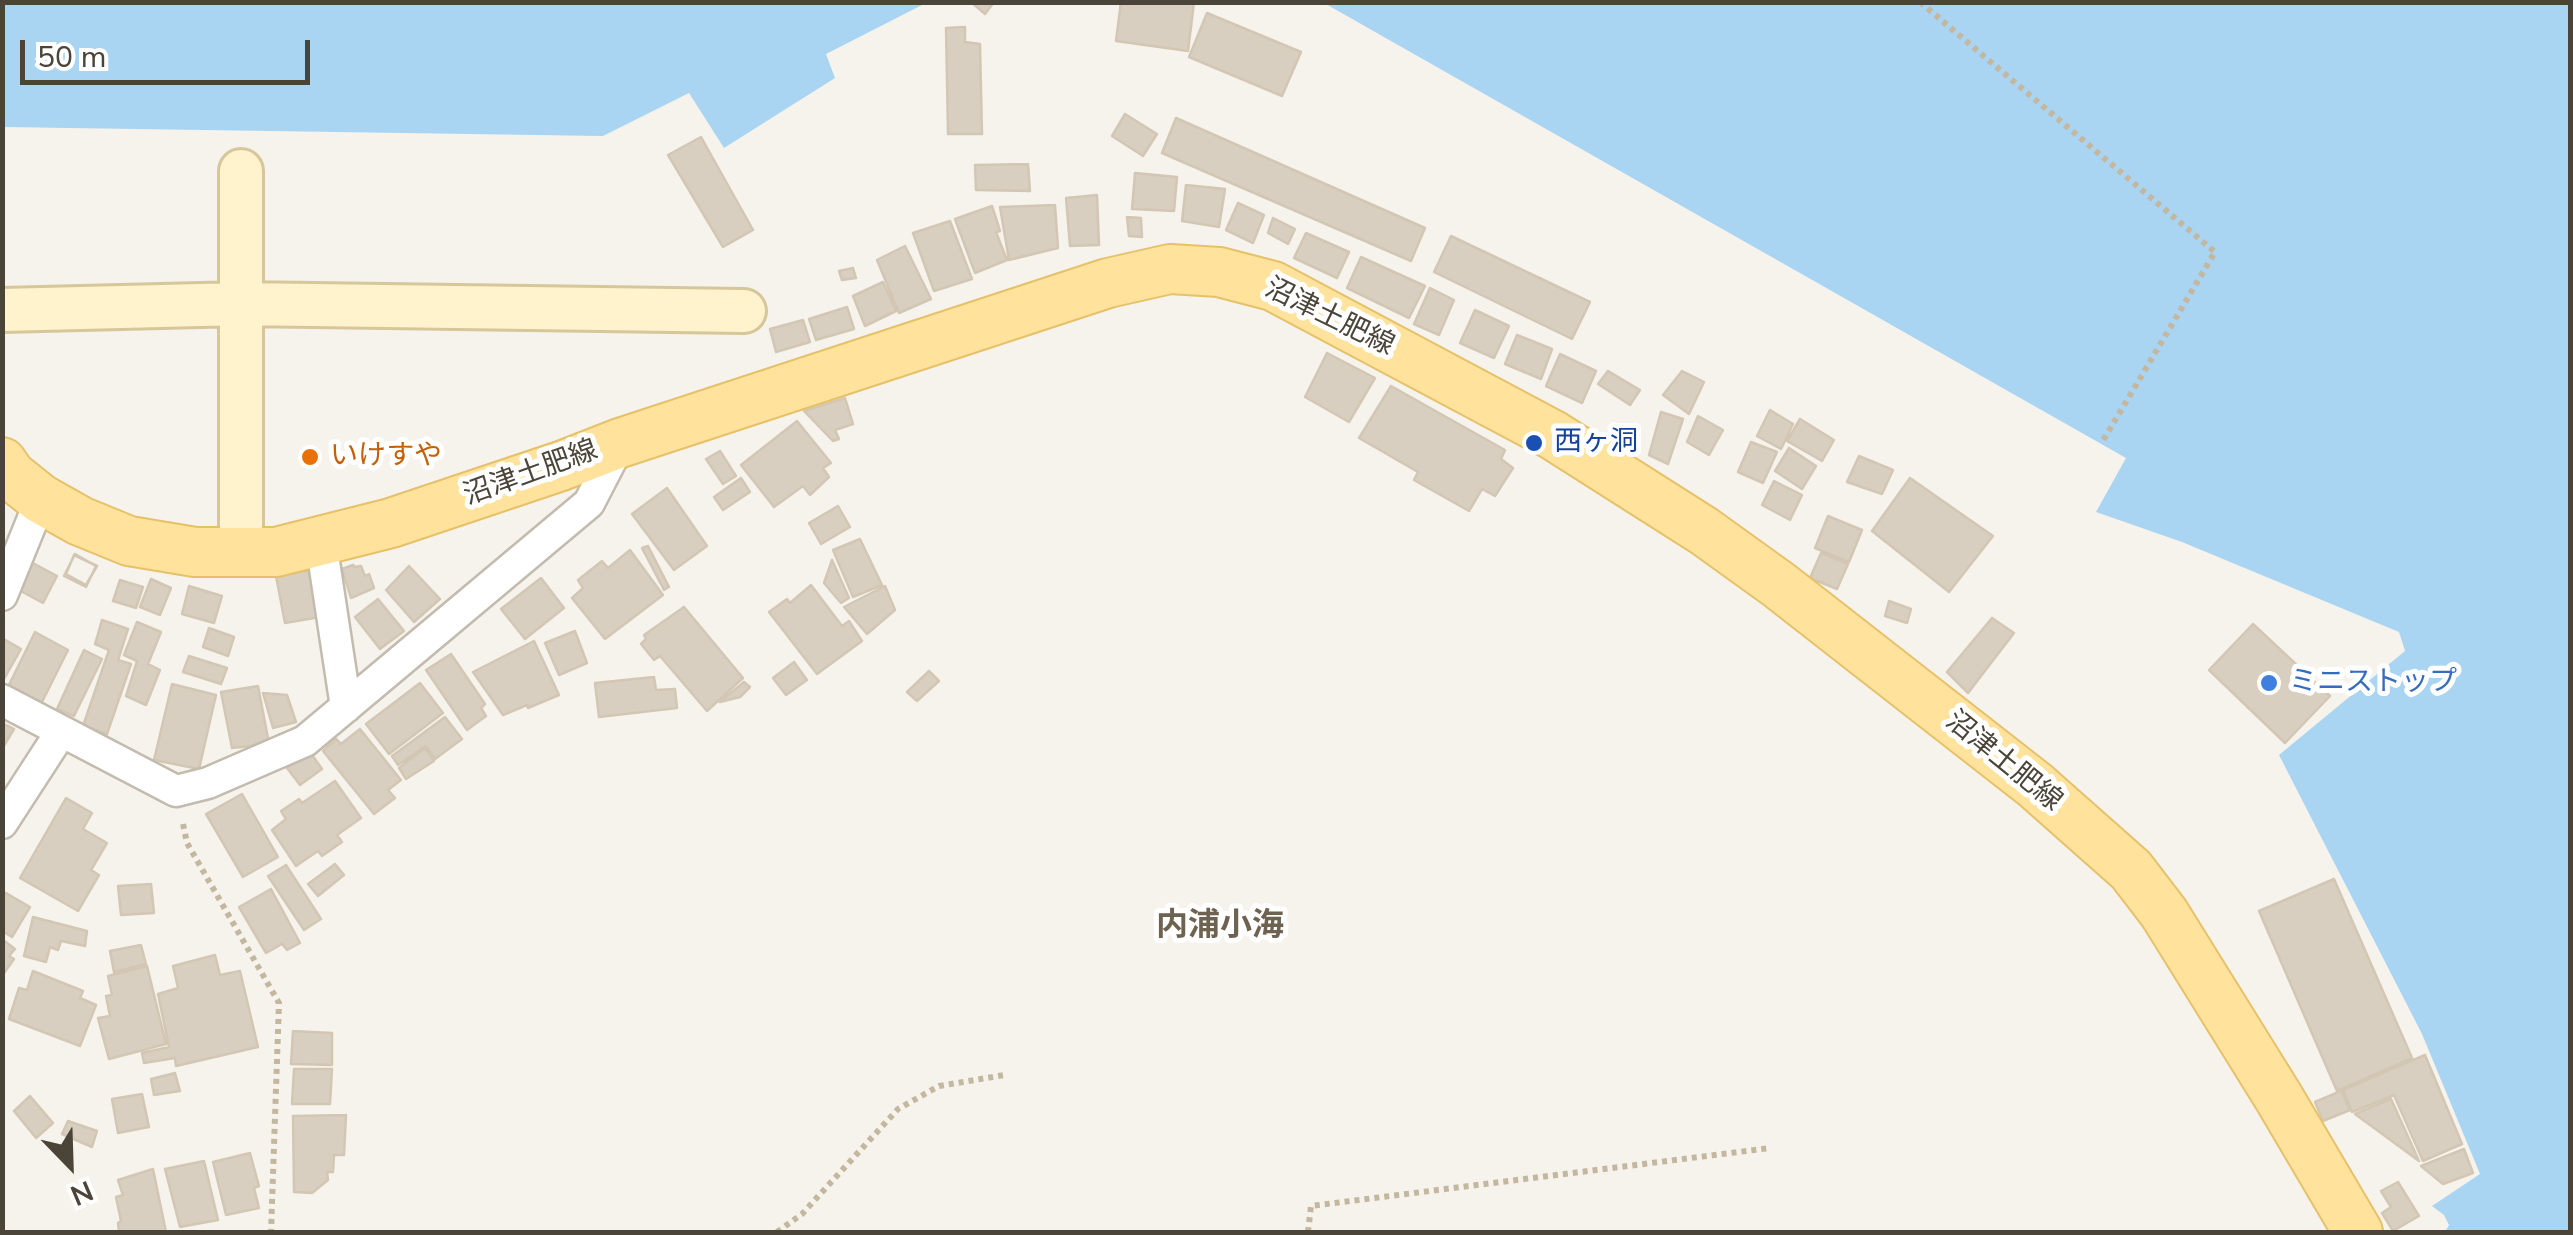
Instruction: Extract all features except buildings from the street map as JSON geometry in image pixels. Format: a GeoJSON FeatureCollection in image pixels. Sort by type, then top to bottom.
{"type":"FeatureCollection","features":[{"type":"Feature","properties":{"kind":"main road","name":"沼津土肥線"},"geometry":{"type":"LineString","coordinates":[[2,462],[41,499],[80,521],[129,540],[195,552],[276,552],[429,510],[620,442],[1108,283],[1170,269],[1219,272],[1273,286],[1553,434],[1704,530],[2036,785],[2132,870],[2164,913],[2278,1098],[2343,1222]]}},
{"type":"Feature","properties":{"kind":"street"},"geometry":{"type":"LineString","coordinates":[[241,554],[242,170]]}},
{"type":"Feature","properties":{"kind":"street"},"geometry":{"type":"LineString","coordinates":[[2,310],[241,304],[744,311]]}},
{"type":"Feature","properties":{"kind":"street"},"geometry":{"type":"LineString","coordinates":[[2,700],[176,791],[208,783],[305,741],[589,502],[620,442]]}},
{"type":"Feature","properties":{"kind":"street"},"geometry":{"type":"LineString","coordinates":[[2,594],[41,499]]}},
{"type":"Feature","properties":{"kind":"street"},"geometry":{"type":"LineString","coordinates":[[321,542],[346,707]]}},
{"type":"Feature","properties":{"kind":"street"},"geometry":{"type":"LineString","coordinates":[[2,823],[61,732]]}},
{"type":"Feature","properties":{"kind":"path"},"geometry":{"type":"LineString","coordinates":[[1920,2],[2216,252],[2101,444]]}},
{"type":"Feature","properties":{"kind":"path"},"geometry":{"type":"LineString","coordinates":[[176,791],[187,843],[279,1003],[271,1232]]}},
{"type":"Feature","properties":{"kind":"path"},"geometry":{"type":"LineString","coordinates":[[776,1232],[802,1214],[898,1108],[939,1086],[1004,1075]]}},
{"type":"Feature","properties":{"kind":"path"},"geometry":{"type":"LineString","coordinates":[[1308,1232],[1311,1206],[1770,1148]]}},
{"type":"Feature","properties":{"kind":"water"},"geometry":{"type":"Polygon","coordinates":[[[3,2],[926,3],[826,54],[835,78],[724,148],[689,93],[603,136],[3,127],[3,2]]]}},
{"type":"Feature","properties":{"kind":"water"},"geometry":{"type":"Polygon","coordinates":[[[1324,3],[2570,3],[2570,1232],[2445,1232],[2449,1225],[2444,1215],[2432,1206],[2480,1174],[2422,1034],[2279,755],[2405,651],[2399,632],[2182,542],[2096,512],[2126,458],[1324,3]]]}},
{"type":"Feature","properties":{"kind":"place","name":"西ヶ洞"},"geometry":{"type":"Point","coordinates":[1534,443]}},
{"type":"Feature","properties":{"kind":"place","name":"いけすや"},"geometry":{"type":"Point","coordinates":[310,457]}},
{"type":"Feature","properties":{"kind":"place","name":"ミニストップ"},"geometry":{"type":"Point","coordinates":[2269,683]}},
{"type":"Feature","properties":{"kind":"district","name":"内浦小海"},"geometry":{"type":"Point","coordinates":[1220,927]}}]}
